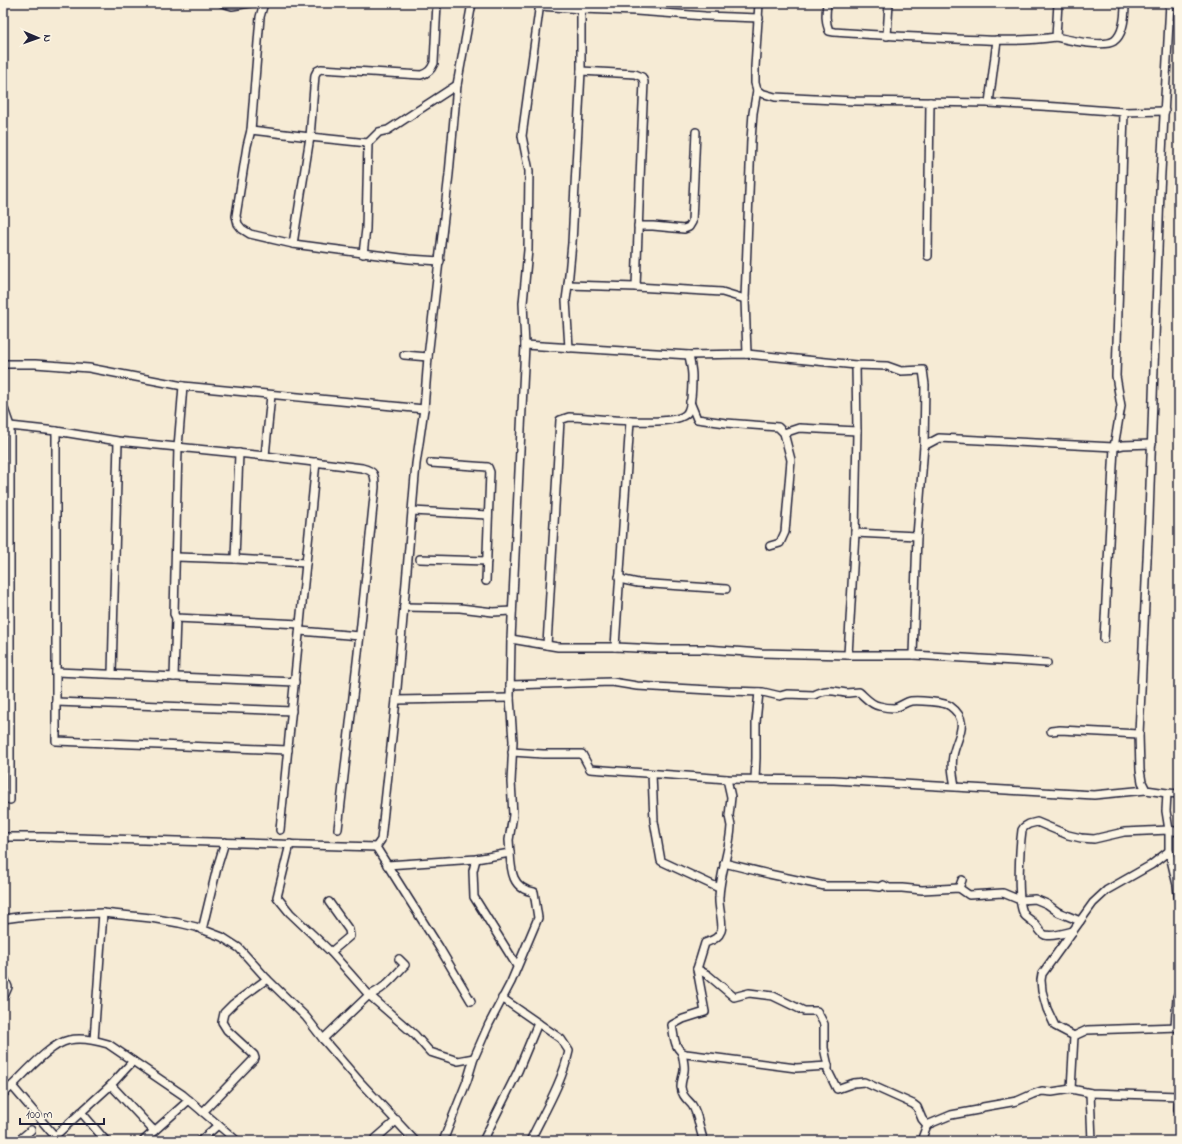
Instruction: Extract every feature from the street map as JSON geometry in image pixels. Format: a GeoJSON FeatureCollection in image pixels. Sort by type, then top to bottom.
{"type":"FeatureCollection","features":[{"type":"Feature","properties":{"kind":"street"},"geometry":{"type":"LineString","coordinates":[[222,3],[232,6],[250,3]]}},
{"type":"Feature","properties":{"kind":"street"},"geometry":{"type":"LineString","coordinates":[[264,3],[260,17],[252,130],[247,146],[236,216],[238,224],[242,229],[250,234],[293,244],[363,254],[440,261]]}},
{"type":"Feature","properties":{"kind":"street"},"geometry":{"type":"LineString","coordinates":[[293,244],[310,138],[315,75],[317,70],[321,69],[421,76],[427,73],[431,70],[434,63],[437,3]]}},
{"type":"Feature","properties":{"kind":"street"},"geometry":{"type":"LineString","coordinates":[[376,847],[381,840],[396,700],[416,464],[424,410],[428,357],[440,261],[457,85],[472,3]]}},
{"type":"Feature","properties":{"kind":"street"},"geometry":{"type":"LineString","coordinates":[[636,3],[636,11]]}},
{"type":"Feature","properties":{"kind":"street"},"geometry":{"type":"LineString","coordinates":[[746,354],[745,299],[751,140],[757,90],[755,83],[755,67],[759,3]]}},
{"type":"Feature","properties":{"kind":"street"},"geometry":{"type":"LineString","coordinates":[[827,3],[825,16],[829,31],[834,32],[887,36],[997,40],[1040,40],[1056,37],[1079,42],[1104,44],[1115,40],[1121,31],[1125,3]]}},
{"type":"Feature","properties":{"kind":"street"},"geometry":{"type":"LineString","coordinates":[[887,36],[889,3]]}},
{"type":"Feature","properties":{"kind":"street"},"geometry":{"type":"LineString","coordinates":[[1056,37],[1058,3]]}},
{"type":"Feature","properties":{"kind":"street"},"geometry":{"type":"LineString","coordinates":[[1146,790],[1142,782],[1140,770],[1140,734],[1160,199],[1170,3]]}},
{"type":"Feature","properties":{"kind":"street"},"geometry":{"type":"LineString","coordinates":[[443,1141],[467,1081],[474,1058],[538,918],[534,892],[528,891],[516,883],[510,868],[509,840],[513,815],[511,782],[512,715],[510,698],[511,639],[525,345],[523,303],[528,250],[529,171],[522,136],[540,5],[580,9],[759,18]]}},
{"type":"Feature","properties":{"kind":"street"},"geometry":{"type":"LineString","coordinates":[[568,348],[566,300],[572,243],[581,71],[580,9]]}},
{"type":"Feature","properties":{"kind":"street"},"geometry":{"type":"LineString","coordinates":[[989,103],[997,40]]}},
{"type":"Feature","properties":{"kind":"street"},"geometry":{"type":"LineString","coordinates":[[581,71],[635,74],[642,77],[644,82],[636,287]]}},
{"type":"Feature","properties":{"kind":"street"},"geometry":{"type":"LineString","coordinates":[[252,130],[310,138],[368,142],[379,132],[388,130],[457,85]]}},
{"type":"Feature","properties":{"kind":"street"},"geometry":{"type":"LineString","coordinates":[[757,90],[761,93],[775,97],[854,101],[989,103],[1058,106],[1124,112],[1164,111]]}},
{"type":"Feature","properties":{"kind":"street"},"geometry":{"type":"LineString","coordinates":[[928,256],[930,102]]}},
{"type":"Feature","properties":{"kind":"street"},"geometry":{"type":"LineString","coordinates":[[1104,638],[1114,447],[1122,406],[1116,376],[1124,112]]}},
{"type":"Feature","properties":{"kind":"street"},"geometry":{"type":"LineString","coordinates":[[638,226],[684,229],[689,227],[692,222],[696,132]]}},
{"type":"Feature","properties":{"kind":"street"},"geometry":{"type":"LineString","coordinates":[[363,254],[366,229],[368,142]]}},
{"type":"Feature","properties":{"kind":"street"},"geometry":{"type":"LineString","coordinates":[[568,285],[722,292],[745,299]]}},
{"type":"Feature","properties":{"kind":"street"},"geometry":{"type":"LineString","coordinates":[[525,345],[689,355],[746,354],[856,365],[887,366],[901,371],[922,370],[925,385],[924,446],[917,536],[913,655]]}},
{"type":"Feature","properties":{"kind":"street"},"geometry":{"type":"LineString","coordinates":[[404,355],[428,357]]}},
{"type":"Feature","properties":{"kind":"street"},"geometry":{"type":"LineString","coordinates":[[547,645],[560,420],[569,417],[630,421],[669,421],[681,417],[687,413],[690,402],[692,375],[689,355]]}},
{"type":"Feature","properties":{"kind":"street"},"geometry":{"type":"LineString","coordinates":[[3,364],[35,364],[89,368],[183,386],[424,410]]}},
{"type":"Feature","properties":{"kind":"street"},"geometry":{"type":"LineString","coordinates":[[848,656],[855,533],[857,431],[856,365]]}},
{"type":"Feature","properties":{"kind":"street"},"geometry":{"type":"LineString","coordinates":[[174,677],[178,447],[183,386]]}},
{"type":"Feature","properties":{"kind":"street"},"geometry":{"type":"LineString","coordinates":[[265,456],[271,395]]}},
{"type":"Feature","properties":{"kind":"street"},"geometry":{"type":"LineString","coordinates":[[690,402],[697,419],[778,427],[784,433],[791,460],[785,532],[780,543],[770,546]]}},
{"type":"Feature","properties":{"kind":"street"},"geometry":{"type":"LineString","coordinates":[[3,406],[10,426],[6,512],[11,626],[7,745],[10,800]]}},
{"type":"Feature","properties":{"kind":"street"},"geometry":{"type":"LineString","coordinates":[[615,647],[630,421]]}},
{"type":"Feature","properties":{"kind":"street"},"geometry":{"type":"LineString","coordinates":[[10,426],[118,440],[316,462],[368,469],[374,473],[375,477],[360,636],[338,829]]}},
{"type":"Feature","properties":{"kind":"street"},"geometry":{"type":"LineString","coordinates":[[784,433],[799,428],[857,431]]}},
{"type":"Feature","properties":{"kind":"street"},"geometry":{"type":"LineString","coordinates":[[56,431],[56,741],[288,750]]}},
{"type":"Feature","properties":{"kind":"street"},"geometry":{"type":"LineString","coordinates":[[924,446],[939,438],[1114,447],[1123,445],[1152,444]]}},
{"type":"Feature","properties":{"kind":"street"},"geometry":{"type":"LineString","coordinates":[[112,674],[118,440]]}},
{"type":"Feature","properties":{"kind":"street"},"geometry":{"type":"LineString","coordinates":[[235,559],[239,453]]}},
{"type":"Feature","properties":{"kind":"street"},"geometry":{"type":"LineString","coordinates":[[280,830],[316,462]]}},
{"type":"Feature","properties":{"kind":"street"},"geometry":{"type":"LineString","coordinates":[[431,463],[488,467],[490,472],[486,581]]}},
{"type":"Feature","properties":{"kind":"street"},"geometry":{"type":"LineString","coordinates":[[412,511],[488,515]]}},
{"type":"Feature","properties":{"kind":"street"},"geometry":{"type":"LineString","coordinates":[[855,533],[917,536]]}},
{"type":"Feature","properties":{"kind":"street"},"geometry":{"type":"LineString","coordinates":[[176,557],[306,563]]}},
{"type":"Feature","properties":{"kind":"street"},"geometry":{"type":"LineString","coordinates":[[420,559],[487,561]]}},
{"type":"Feature","properties":{"kind":"street"},"geometry":{"type":"LineString","coordinates":[[619,577],[624,580],[638,583],[726,589]]}},
{"type":"Feature","properties":{"kind":"street"},"geometry":{"type":"LineString","coordinates":[[404,607],[460,608],[493,612],[512,611]]}},
{"type":"Feature","properties":{"kind":"street"},"geometry":{"type":"LineString","coordinates":[[176,618],[300,627],[360,636]]}},
{"type":"Feature","properties":{"kind":"street"},"geometry":{"type":"LineString","coordinates":[[511,639],[558,647],[706,649],[760,653],[848,656],[913,655],[1047,663]]}},
{"type":"Feature","properties":{"kind":"street"},"geometry":{"type":"LineString","coordinates":[[56,672],[295,682]]}},
{"type":"Feature","properties":{"kind":"street"},"geometry":{"type":"LineString","coordinates":[[510,685],[612,682],[637,686],[728,692],[759,692],[780,696],[787,694],[814,695],[832,690],[847,693],[859,692],[878,706],[894,708],[910,701],[938,702],[949,705],[957,712],[961,720],[960,734],[953,755],[952,766],[955,786]]}},
{"type":"Feature","properties":{"kind":"street"},"geometry":{"type":"LineString","coordinates":[[755,779],[756,722],[759,692]]}},
{"type":"Feature","properties":{"kind":"street"},"geometry":{"type":"LineString","coordinates":[[396,700],[510,698]]}},
{"type":"Feature","properties":{"kind":"street"},"geometry":{"type":"LineString","coordinates":[[56,702],[292,711]]}},
{"type":"Feature","properties":{"kind":"street"},"geometry":{"type":"LineString","coordinates":[[1051,731],[1060,730],[1140,734]]}},
{"type":"Feature","properties":{"kind":"street"},"geometry":{"type":"LineString","coordinates":[[512,752],[582,754],[590,769],[727,779],[834,780],[1094,795],[1146,790],[1179,794]]}},
{"type":"Feature","properties":{"kind":"street"},"geometry":{"type":"LineString","coordinates":[[652,774],[654,821],[661,861],[719,888]]}},
{"type":"Feature","properties":{"kind":"street"},"geometry":{"type":"LineString","coordinates":[[704,1141],[692,1105],[686,1100],[681,1088],[684,1070],[682,1053],[678,1049],[672,1025],[683,1019],[705,1012],[697,969],[705,943],[717,938],[723,924],[718,902],[719,888],[730,830],[729,816],[731,797],[727,779]]}},
{"type":"Feature","properties":{"kind":"street"},"geometry":{"type":"LineString","coordinates":[[1167,793],[1166,811],[1169,830],[1169,851],[1177,885],[1179,904]]}},
{"type":"Feature","properties":{"kind":"street"},"geometry":{"type":"LineString","coordinates":[[1073,930],[1047,936],[1042,934],[1036,924],[1023,913],[1020,900],[1020,861],[1022,830],[1024,827],[1037,822],[1068,835],[1094,839],[1124,832],[1169,830],[1179,832]]}},
{"type":"Feature","properties":{"kind":"street"},"geometry":{"type":"LineString","coordinates":[[3,837],[376,847]]}},
{"type":"Feature","properties":{"kind":"street"},"geometry":{"type":"LineString","coordinates":[[202,930],[225,842]]}},
{"type":"Feature","properties":{"kind":"street"},"geometry":{"type":"LineString","coordinates":[[290,844],[277,897],[290,913],[331,952],[369,995],[416,1035],[430,1052],[458,1061],[474,1058]]}},
{"type":"Feature","properties":{"kind":"street"},"geometry":{"type":"LineString","coordinates":[[376,847],[439,947],[470,1000]]}},
{"type":"Feature","properties":{"kind":"street"},"geometry":{"type":"LineString","coordinates":[[1074,1036],[1055,1026],[1047,1009],[1042,991],[1042,974],[1093,903],[1107,890],[1151,865],[1169,851]]}},
{"type":"Feature","properties":{"kind":"street"},"geometry":{"type":"LineString","coordinates":[[387,865],[476,859],[510,853]]}},
{"type":"Feature","properties":{"kind":"street"},"geometry":{"type":"LineString","coordinates":[[476,859],[473,871],[474,897],[517,966]]}},
{"type":"Feature","properties":{"kind":"street"},"geometry":{"type":"LineString","coordinates":[[724,863],[826,886],[880,887],[883,885],[890,888],[922,890],[959,888],[969,895],[1004,894],[1020,900],[1035,899],[1047,904],[1058,912],[1080,921]]}},
{"type":"Feature","properties":{"kind":"street"},"geometry":{"type":"LineString","coordinates":[[959,888],[962,880]]}},
{"type":"Feature","properties":{"kind":"street"},"geometry":{"type":"LineString","coordinates":[[329,902],[349,930],[350,936],[331,952]]}},
{"type":"Feature","properties":{"kind":"street"},"geometry":{"type":"LineString","coordinates":[[94,1040],[103,913]]}},
{"type":"Feature","properties":{"kind":"street"},"geometry":{"type":"LineString","coordinates":[[3,919],[18,916],[103,913],[151,918],[196,927],[222,937],[239,948],[306,1017],[323,1039],[415,1141]]}},
{"type":"Feature","properties":{"kind":"street"},"geometry":{"type":"LineString","coordinates":[[323,1039],[369,995],[376,992],[392,980],[405,965],[399,959]]}},
{"type":"Feature","properties":{"kind":"street"},"geometry":{"type":"LineString","coordinates":[[697,969],[708,975],[734,997],[749,993],[773,996],[804,1011],[817,1011],[824,1024],[824,1048],[828,1071],[836,1089],[854,1083],[864,1082],[913,1104],[917,1107],[927,1126]]}},
{"type":"Feature","properties":{"kind":"street"},"geometry":{"type":"LineString","coordinates":[[3,976],[8,987],[3,997]]}},
{"type":"Feature","properties":{"kind":"street"},"geometry":{"type":"LineString","coordinates":[[203,1112],[255,1058],[254,1055],[227,1030],[222,1022],[224,1013],[233,1004],[268,979]]}},
{"type":"Feature","properties":{"kind":"street"},"geometry":{"type":"LineString","coordinates":[[1074,1036],[1086,1030],[1178,1027],[1177,997],[1179,992]]}},
{"type":"Feature","properties":{"kind":"street"},"geometry":{"type":"LineString","coordinates":[[502,998],[561,1039],[569,1051],[558,1084],[530,1141]]}},
{"type":"Feature","properties":{"kind":"street"},"geometry":{"type":"LineString","coordinates":[[483,1141],[518,1071],[538,1023]]}},
{"type":"Feature","properties":{"kind":"street"},"geometry":{"type":"LineString","coordinates":[[1071,1089],[1074,1036]]}},
{"type":"Feature","properties":{"kind":"street"},"geometry":{"type":"LineString","coordinates":[[3,1094],[55,1046],[67,1040],[94,1040],[108,1044],[189,1100],[237,1141]]}},
{"type":"Feature","properties":{"kind":"street"},"geometry":{"type":"LineString","coordinates":[[682,1053],[796,1068],[828,1066]]}},
{"type":"Feature","properties":{"kind":"street"},"geometry":{"type":"LineString","coordinates":[[12,1086],[57,1138],[81,1112],[111,1085],[133,1061]]}},
{"type":"Feature","properties":{"kind":"street"},"geometry":{"type":"LineString","coordinates":[[111,1085],[154,1131]]}},
{"type":"Feature","properties":{"kind":"street"},"geometry":{"type":"LineString","coordinates":[[921,1141],[927,1126],[957,1114],[978,1110],[983,1107],[1017,1101],[1042,1091],[1052,1092],[1071,1089],[1090,1093],[1179,1096]]}},
{"type":"Feature","properties":{"kind":"street"},"geometry":{"type":"LineString","coordinates":[[1178,1109],[1179,1092]]}},
{"type":"Feature","properties":{"kind":"street"},"geometry":{"type":"LineString","coordinates":[[1090,1093],[1092,1141]]}},
{"type":"Feature","properties":{"kind":"street"},"geometry":{"type":"LineString","coordinates":[[143,1141],[189,1100]]}},
{"type":"Feature","properties":{"kind":"street"},"geometry":{"type":"LineString","coordinates":[[81,1112],[106,1141]]}},
{"type":"Feature","properties":{"kind":"street"},"geometry":{"type":"LineString","coordinates":[[373,1141],[397,1120]]}},
{"type":"Feature","properties":{"kind":"street"},"geometry":{"type":"LineString","coordinates":[[200,1141],[218,1126]]}},
{"type":"Feature","properties":{"kind":"street"},"geometry":{"type":"LineString","coordinates":[[18,1141],[31,1130]]}}]}
